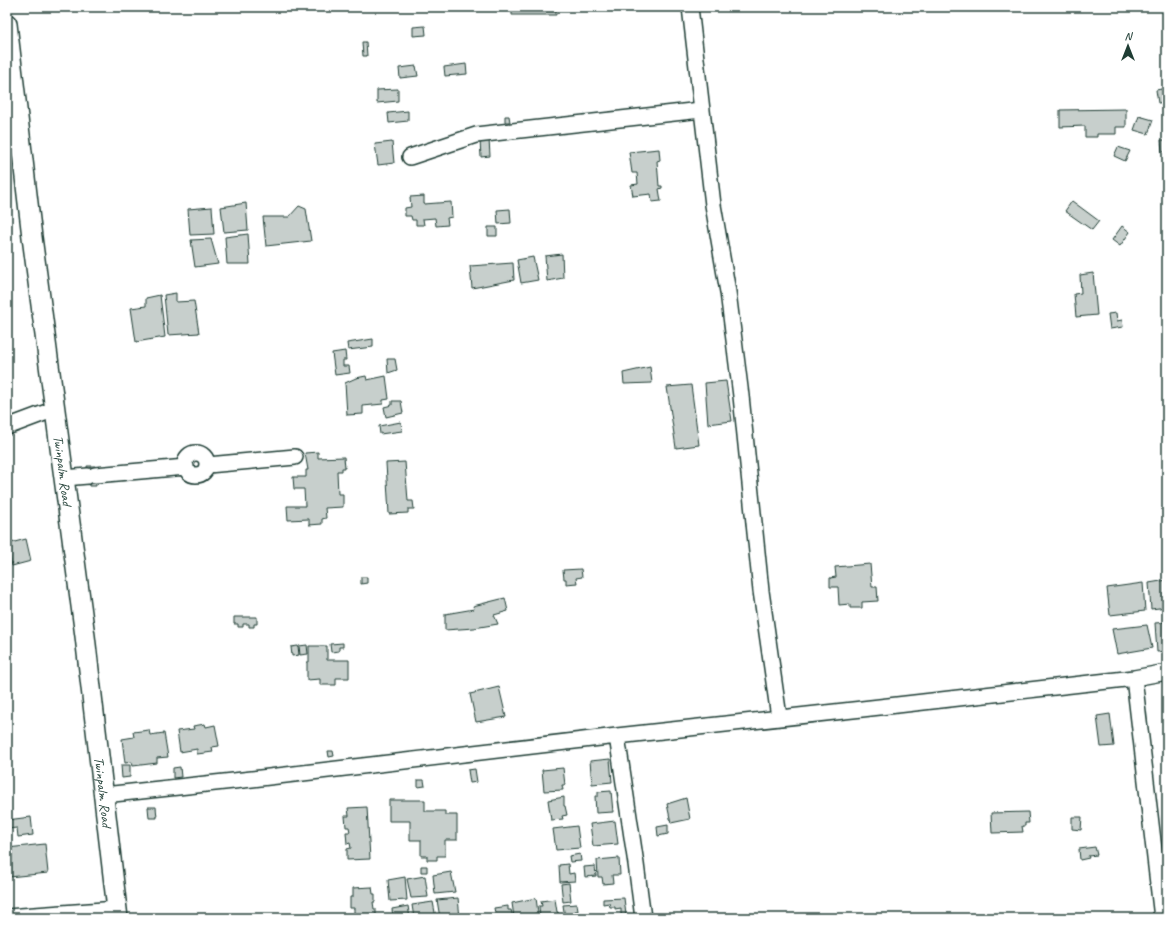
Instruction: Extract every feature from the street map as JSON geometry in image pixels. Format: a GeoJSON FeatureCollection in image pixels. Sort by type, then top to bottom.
{"type":"FeatureCollection","features":[{"type":"Feature","properties":{"kind":"main road","name":"Twinpalm Road"},"geometry":{"type":"LineString","coordinates":[[7,24],[11,90],[64,478],[118,913]]}},
{"type":"Feature","properties":{"kind":"street"},"geometry":{"type":"LineString","coordinates":[[690,7],[713,205],[728,292],[741,396],[756,553],[779,717]]}},
{"type":"Feature","properties":{"kind":"street"},"geometry":{"type":"LineString","coordinates":[[410,158],[476,135],[701,110]]}},
{"type":"Feature","properties":{"kind":"street"},"geometry":{"type":"LineString","coordinates":[[7,427],[55,409]]}},
{"type":"Feature","properties":{"kind":"street"},"geometry":{"type":"LineString","coordinates":[[64,478],[186,467],[189,456],[197,453],[205,457],[208,465],[295,457]]}},
{"type":"Feature","properties":{"kind":"street"},"geometry":{"type":"LineString","coordinates":[[104,795],[779,717],[1134,678],[1167,672]]}},
{"type":"Feature","properties":{"kind":"street"},"geometry":{"type":"LineString","coordinates":[[1134,678],[1162,918]]}},
{"type":"Feature","properties":{"kind":"street"},"geometry":{"type":"LineString","coordinates":[[617,736],[643,918]]}},
{"type":"Feature","properties":{"kind":"street"},"geometry":{"type":"LineString","coordinates":[[7,917],[118,913]]}},
{"type":"Feature","properties":{"kind":"building"},"geometry":{"type":"Polygon","coordinates":[[[512,7],[556,7],[556,15],[512,15],[512,7]]]}},
{"type":"Feature","properties":{"kind":"building"},"geometry":{"type":"Polygon","coordinates":[[[425,26],[426,35],[413,36],[413,27],[425,26]]]}},
{"type":"Feature","properties":{"kind":"building"},"geometry":{"type":"Polygon","coordinates":[[[362,42],[366,42],[367,56],[363,56],[362,42]]]}},
{"type":"Feature","properties":{"kind":"building"},"geometry":{"type":"Polygon","coordinates":[[[466,64],[467,74],[445,76],[444,67],[466,64]]]}},
{"type":"Feature","properties":{"kind":"building"},"geometry":{"type":"Polygon","coordinates":[[[416,66],[418,76],[400,78],[399,68],[416,66]]]}},
{"type":"Feature","properties":{"kind":"building"},"geometry":{"type":"Polygon","coordinates":[[[1167,88],[1167,102],[1158,103],[1156,90],[1167,88]]]}},
{"type":"Feature","properties":{"kind":"building"},"geometry":{"type":"Polygon","coordinates":[[[398,89],[398,101],[377,103],[377,90],[398,89]]]}},
{"type":"Feature","properties":{"kind":"building"},"geometry":{"type":"Polygon","coordinates":[[[1126,109],[1126,127],[1116,127],[1116,134],[1097,134],[1097,137],[1085,137],[1085,126],[1060,127],[1060,110],[1126,109]]]}},
{"type":"Feature","properties":{"kind":"building"},"geometry":{"type":"Polygon","coordinates":[[[408,111],[408,121],[389,123],[388,113],[408,111]]]}},
{"type":"Feature","properties":{"kind":"building"},"geometry":{"type":"Polygon","coordinates":[[[505,116],[509,116],[510,122],[505,122],[505,116]]]}},
{"type":"Feature","properties":{"kind":"building"},"geometry":{"type":"Polygon","coordinates":[[[1139,116],[1153,120],[1148,134],[1134,130],[1139,116]]]}},
{"type":"Feature","properties":{"kind":"building"},"geometry":{"type":"Polygon","coordinates":[[[489,139],[490,156],[481,157],[480,140],[489,139]]]}},
{"type":"Feature","properties":{"kind":"building"},"geometry":{"type":"Polygon","coordinates":[[[1161,140],[1167,140],[1167,152],[1162,152],[1161,140]]]}},
{"type":"Feature","properties":{"kind":"building"},"geometry":{"type":"Polygon","coordinates":[[[392,142],[394,163],[378,165],[375,144],[392,142]]]}},
{"type":"Feature","properties":{"kind":"building"},"geometry":{"type":"Polygon","coordinates":[[[1118,147],[1130,151],[1125,161],[1114,156],[1118,147]]]}},
{"type":"Feature","properties":{"kind":"building"},"geometry":{"type":"Polygon","coordinates":[[[659,149],[660,160],[657,161],[659,186],[662,186],[662,188],[659,189],[661,201],[652,202],[651,194],[633,196],[631,185],[638,184],[637,173],[632,173],[629,152],[659,149]]]}},
{"type":"Feature","properties":{"kind":"building"},"geometry":{"type":"Polygon","coordinates":[[[1164,177],[1167,177],[1167,186],[1163,186],[1164,177]]]}},
{"type":"Feature","properties":{"kind":"building"},"geometry":{"type":"Polygon","coordinates":[[[424,196],[424,204],[451,202],[452,217],[447,218],[448,225],[436,226],[435,218],[423,219],[424,225],[416,225],[416,220],[412,220],[411,216],[405,216],[405,208],[411,207],[410,197],[424,196]]]}},
{"type":"Feature","properties":{"kind":"building"},"geometry":{"type":"Polygon","coordinates":[[[1072,201],[1099,221],[1092,230],[1065,211],[1072,201]]]}},
{"type":"Feature","properties":{"kind":"building"},"geometry":{"type":"Polygon","coordinates":[[[246,203],[248,230],[224,232],[221,207],[246,203]]]}},
{"type":"Feature","properties":{"kind":"building"},"geometry":{"type":"Polygon","coordinates":[[[299,206],[306,209],[311,241],[266,246],[263,217],[289,217],[299,206]]]}},
{"type":"Feature","properties":{"kind":"building"},"geometry":{"type":"Polygon","coordinates":[[[212,207],[214,234],[190,235],[188,209],[212,207]]]}},
{"type":"Feature","properties":{"kind":"building"},"geometry":{"type":"Polygon","coordinates":[[[510,209],[511,223],[498,224],[497,210],[510,209]]]}},
{"type":"Feature","properties":{"kind":"building"},"geometry":{"type":"Polygon","coordinates":[[[1122,226],[1130,232],[1120,246],[1112,240],[1122,226]]]}},
{"type":"Feature","properties":{"kind":"building"},"geometry":{"type":"Polygon","coordinates":[[[488,227],[497,227],[497,236],[488,236],[488,227]]]}},
{"type":"Feature","properties":{"kind":"building"},"geometry":{"type":"Polygon","coordinates":[[[248,234],[250,264],[227,264],[225,237],[248,234]]]}},
{"type":"Feature","properties":{"kind":"building"},"geometry":{"type":"Polygon","coordinates":[[[211,239],[218,264],[195,267],[191,240],[211,239]]]}},
{"type":"Feature","properties":{"kind":"building"},"geometry":{"type":"Polygon","coordinates":[[[562,254],[563,278],[547,281],[545,256],[562,254]]]}},
{"type":"Feature","properties":{"kind":"building"},"geometry":{"type":"Polygon","coordinates":[[[533,257],[538,280],[521,283],[517,260],[533,257]]]}},
{"type":"Feature","properties":{"kind":"building"},"geometry":{"type":"Polygon","coordinates":[[[513,263],[514,280],[472,288],[470,266],[513,263]]]}},
{"type":"Feature","properties":{"kind":"building"},"geometry":{"type":"Polygon","coordinates":[[[1093,273],[1097,315],[1076,317],[1074,294],[1081,293],[1080,275],[1093,273]]]}},
{"type":"Feature","properties":{"kind":"building"},"geometry":{"type":"Polygon","coordinates":[[[176,293],[176,302],[194,301],[199,333],[168,335],[164,295],[176,293]]]}},
{"type":"Feature","properties":{"kind":"building"},"geometry":{"type":"Polygon","coordinates":[[[160,295],[165,337],[136,342],[131,308],[146,306],[146,298],[160,295]]]}},
{"type":"Feature","properties":{"kind":"building"},"geometry":{"type":"Polygon","coordinates":[[[1116,313],[1117,321],[1122,320],[1123,327],[1110,329],[1108,314],[1116,313]]]}},
{"type":"Feature","properties":{"kind":"building"},"geometry":{"type":"Polygon","coordinates":[[[373,339],[373,347],[348,350],[347,343],[373,339]]]}},
{"type":"Feature","properties":{"kind":"building"},"geometry":{"type":"Polygon","coordinates":[[[345,351],[346,360],[343,360],[343,366],[349,366],[350,373],[335,375],[332,353],[345,351]]]}},
{"type":"Feature","properties":{"kind":"building"},"geometry":{"type":"Polygon","coordinates":[[[387,359],[395,359],[397,370],[388,373],[387,359]]]}},
{"type":"Feature","properties":{"kind":"building"},"geometry":{"type":"Polygon","coordinates":[[[650,367],[652,383],[624,384],[623,373],[650,367]]]}},
{"type":"Feature","properties":{"kind":"building"},"geometry":{"type":"Polygon","coordinates":[[[366,376],[367,380],[386,376],[389,399],[383,400],[383,404],[363,406],[363,414],[347,415],[345,383],[356,378],[366,376]]]}},
{"type":"Feature","properties":{"kind":"building"},"geometry":{"type":"Polygon","coordinates":[[[726,381],[732,421],[708,424],[705,383],[726,381]]]}},
{"type":"Feature","properties":{"kind":"building"},"geometry":{"type":"Polygon","coordinates":[[[691,385],[699,445],[676,448],[667,387],[691,385]]]}},
{"type":"Feature","properties":{"kind":"building"},"geometry":{"type":"Polygon","coordinates":[[[392,401],[401,401],[403,413],[386,417],[384,407],[392,405],[392,401]]]}},
{"type":"Feature","properties":{"kind":"building"},"geometry":{"type":"Polygon","coordinates":[[[401,422],[402,431],[380,434],[379,426],[401,422]]]}},
{"type":"Feature","properties":{"kind":"building"},"geometry":{"type":"Polygon","coordinates":[[[318,452],[318,458],[344,457],[345,468],[342,468],[342,471],[337,471],[338,494],[343,494],[343,507],[325,508],[326,518],[322,519],[322,524],[309,525],[309,519],[288,520],[287,506],[305,506],[304,489],[294,489],[293,477],[306,477],[306,470],[308,470],[305,453],[318,452]]]}},
{"type":"Feature","properties":{"kind":"building"},"geometry":{"type":"Polygon","coordinates":[[[405,462],[408,501],[413,501],[414,509],[408,509],[408,513],[389,514],[386,463],[405,462]]]}},
{"type":"Feature","properties":{"kind":"building"},"geometry":{"type":"Polygon","coordinates":[[[87,466],[95,466],[96,486],[89,486],[87,466]]]}},
{"type":"Feature","properties":{"kind":"building"},"geometry":{"type":"Polygon","coordinates":[[[26,539],[31,561],[12,566],[7,544],[26,539]]]}},
{"type":"Feature","properties":{"kind":"building"},"geometry":{"type":"Polygon","coordinates":[[[870,564],[872,587],[877,587],[878,601],[862,602],[862,608],[850,608],[850,604],[839,605],[838,587],[830,587],[830,578],[836,577],[835,567],[870,564]]]}},
{"type":"Feature","properties":{"kind":"building"},"geometry":{"type":"Polygon","coordinates":[[[581,569],[582,577],[576,578],[577,583],[566,584],[563,570],[581,569]]]}},
{"type":"Feature","properties":{"kind":"building"},"geometry":{"type":"Polygon","coordinates":[[[361,577],[367,577],[367,583],[361,584],[361,577]]]}},
{"type":"Feature","properties":{"kind":"building"},"geometry":{"type":"Polygon","coordinates":[[[1167,580],[1167,607],[1151,609],[1149,583],[1167,580]]]}},
{"type":"Feature","properties":{"kind":"building"},"geometry":{"type":"Polygon","coordinates":[[[1143,583],[1145,611],[1110,615],[1107,588],[1143,583]]]}},
{"type":"Feature","properties":{"kind":"building"},"geometry":{"type":"Polygon","coordinates":[[[505,598],[508,611],[494,615],[498,624],[474,628],[445,630],[445,614],[474,609],[473,606],[505,598]]]}},
{"type":"Feature","properties":{"kind":"building"},"geometry":{"type":"Polygon","coordinates":[[[234,617],[257,617],[257,624],[254,624],[254,627],[249,627],[249,624],[243,624],[243,627],[238,627],[238,624],[234,624],[234,617]]]}},
{"type":"Feature","properties":{"kind":"building"},"geometry":{"type":"Polygon","coordinates":[[[1167,622],[1167,651],[1157,652],[1155,623],[1167,622]]]}},
{"type":"Feature","properties":{"kind":"building"},"geometry":{"type":"Polygon","coordinates":[[[1147,625],[1152,648],[1117,654],[1112,629],[1147,625]]]}},
{"type":"Feature","properties":{"kind":"building"},"geometry":{"type":"Polygon","coordinates":[[[343,643],[343,647],[339,647],[339,651],[331,652],[330,644],[343,643]]]}},
{"type":"Feature","properties":{"kind":"building"},"geometry":{"type":"Polygon","coordinates":[[[307,645],[308,654],[300,655],[299,646],[307,645]]]}},
{"type":"Feature","properties":{"kind":"building"},"geometry":{"type":"Polygon","coordinates":[[[298,646],[299,655],[292,656],[291,647],[298,646]]]}},
{"type":"Feature","properties":{"kind":"building"},"geometry":{"type":"Polygon","coordinates":[[[309,646],[327,646],[327,660],[349,660],[349,678],[336,678],[336,685],[320,685],[320,679],[307,680],[309,646]]]}},
{"type":"Feature","properties":{"kind":"building"},"geometry":{"type":"Polygon","coordinates":[[[499,687],[506,717],[476,722],[470,694],[499,687]]]}},
{"type":"Feature","properties":{"kind":"building"},"geometry":{"type":"Polygon","coordinates":[[[1110,714],[1114,746],[1101,747],[1097,716],[1110,714]]]}},
{"type":"Feature","properties":{"kind":"building"},"geometry":{"type":"Polygon","coordinates":[[[205,724],[206,727],[215,725],[219,746],[212,747],[213,752],[197,754],[197,749],[180,752],[177,731],[194,729],[193,726],[205,724]]]}},
{"type":"Feature","properties":{"kind":"building"},"geometry":{"type":"Polygon","coordinates":[[[149,730],[150,735],[164,733],[168,757],[157,758],[157,763],[133,766],[132,762],[125,763],[122,739],[134,737],[133,732],[149,730]]]}},
{"type":"Feature","properties":{"kind":"building"},"geometry":{"type":"Polygon","coordinates":[[[328,751],[333,751],[334,756],[329,757],[328,751]]]}},
{"type":"Feature","properties":{"kind":"building"},"geometry":{"type":"Polygon","coordinates":[[[610,759],[612,782],[592,784],[590,761],[610,759]]]}},
{"type":"Feature","properties":{"kind":"building"},"geometry":{"type":"Polygon","coordinates":[[[121,765],[130,765],[130,777],[122,778],[121,765]]]}},
{"type":"Feature","properties":{"kind":"building"},"geometry":{"type":"Polygon","coordinates":[[[180,767],[181,777],[173,778],[173,768],[180,767]]]}},
{"type":"Feature","properties":{"kind":"building"},"geometry":{"type":"Polygon","coordinates":[[[563,768],[565,785],[562,785],[563,790],[544,791],[542,770],[563,768]]]}},
{"type":"Feature","properties":{"kind":"building"},"geometry":{"type":"Polygon","coordinates":[[[475,769],[477,782],[470,783],[468,770],[475,769]]]}},
{"type":"Feature","properties":{"kind":"building"},"geometry":{"type":"Polygon","coordinates":[[[418,780],[424,780],[425,786],[418,787],[418,780]]]}},
{"type":"Feature","properties":{"kind":"building"},"geometry":{"type":"Polygon","coordinates":[[[611,791],[613,812],[596,813],[595,796],[598,796],[598,792],[611,791]]]}},
{"type":"Feature","properties":{"kind":"building"},"geometry":{"type":"Polygon","coordinates":[[[564,797],[564,806],[567,815],[562,816],[563,819],[551,820],[548,800],[564,797]]]}},
{"type":"Feature","properties":{"kind":"building"},"geometry":{"type":"Polygon","coordinates":[[[686,798],[690,819],[671,823],[667,804],[686,798]]]}},
{"type":"Feature","properties":{"kind":"building"},"geometry":{"type":"Polygon","coordinates":[[[389,800],[425,800],[425,811],[445,811],[445,815],[457,815],[457,840],[445,840],[445,856],[437,856],[437,860],[427,860],[427,856],[421,856],[421,840],[410,840],[410,821],[389,821],[389,800]]]}},
{"type":"Feature","properties":{"kind":"building"},"geometry":{"type":"Polygon","coordinates":[[[148,807],[156,807],[157,818],[149,818],[148,807]]]}},
{"type":"Feature","properties":{"kind":"building"},"geometry":{"type":"Polygon","coordinates":[[[367,807],[370,859],[347,860],[347,849],[351,848],[350,843],[347,844],[346,832],[350,832],[349,827],[346,827],[345,816],[349,816],[348,808],[367,807]]]}},
{"type":"Feature","properties":{"kind":"building"},"geometry":{"type":"Polygon","coordinates":[[[1028,812],[1029,823],[1025,823],[1025,826],[1022,826],[1023,832],[992,833],[991,813],[1028,812]]]}},
{"type":"Feature","properties":{"kind":"building"},"geometry":{"type":"Polygon","coordinates":[[[31,817],[33,835],[18,837],[17,828],[7,829],[7,820],[31,817]]]}},
{"type":"Feature","properties":{"kind":"building"},"geometry":{"type":"Polygon","coordinates":[[[1072,817],[1082,817],[1081,830],[1072,829],[1072,817]]]}},
{"type":"Feature","properties":{"kind":"building"},"geometry":{"type":"Polygon","coordinates":[[[615,821],[618,844],[593,846],[590,824],[615,821]]]}},
{"type":"Feature","properties":{"kind":"building"},"geometry":{"type":"Polygon","coordinates":[[[668,825],[668,834],[658,836],[657,827],[668,825]]]}},
{"type":"Feature","properties":{"kind":"building"},"geometry":{"type":"Polygon","coordinates":[[[577,826],[580,848],[556,850],[553,829],[577,826]]]}},
{"type":"Feature","properties":{"kind":"building"},"geometry":{"type":"Polygon","coordinates":[[[45,844],[48,873],[9,877],[7,848],[45,844]]]}},
{"type":"Feature","properties":{"kind":"building"},"geometry":{"type":"Polygon","coordinates":[[[1095,847],[1097,855],[1088,856],[1089,858],[1080,860],[1079,849],[1095,847]]]}},
{"type":"Feature","properties":{"kind":"building"},"geometry":{"type":"Polygon","coordinates":[[[580,854],[581,861],[570,862],[569,856],[580,854]]]}},
{"type":"Feature","properties":{"kind":"building"},"geometry":{"type":"Polygon","coordinates":[[[619,858],[620,875],[612,875],[613,883],[603,884],[602,877],[598,877],[597,860],[619,858]]]}},
{"type":"Feature","properties":{"kind":"building"},"geometry":{"type":"Polygon","coordinates":[[[568,864],[569,874],[574,873],[575,881],[560,882],[559,865],[568,864]]]}},
{"type":"Feature","properties":{"kind":"building"},"geometry":{"type":"Polygon","coordinates":[[[421,866],[427,866],[427,872],[421,872],[421,866]]]}},
{"type":"Feature","properties":{"kind":"building"},"geometry":{"type":"Polygon","coordinates":[[[595,866],[596,876],[585,877],[584,867],[595,866]]]}},
{"type":"Feature","properties":{"kind":"building"},"geometry":{"type":"Polygon","coordinates":[[[451,872],[455,892],[435,894],[433,875],[451,872]]]}},
{"type":"Feature","properties":{"kind":"building"},"geometry":{"type":"Polygon","coordinates":[[[425,876],[428,897],[411,898],[407,879],[425,876]]]}},
{"type":"Feature","properties":{"kind":"building"},"geometry":{"type":"Polygon","coordinates":[[[405,877],[407,900],[390,901],[388,880],[405,877]]]}},
{"type":"Feature","properties":{"kind":"building"},"geometry":{"type":"Polygon","coordinates":[[[569,883],[571,901],[563,902],[561,884],[569,883]]]}},
{"type":"Feature","properties":{"kind":"building"},"geometry":{"type":"Polygon","coordinates":[[[372,887],[373,894],[375,894],[375,902],[373,902],[374,909],[376,909],[376,918],[351,918],[351,914],[354,914],[354,908],[350,908],[350,897],[353,897],[353,888],[372,887]]]}},
{"type":"Feature","properties":{"kind":"building"},"geometry":{"type":"Polygon","coordinates":[[[458,898],[460,918],[440,918],[437,900],[458,898]]]}},
{"type":"Feature","properties":{"kind":"building"},"geometry":{"type":"Polygon","coordinates":[[[536,898],[538,913],[534,914],[535,917],[514,917],[512,903],[536,898]]]}},
{"type":"Feature","properties":{"kind":"building"},"geometry":{"type":"Polygon","coordinates":[[[624,898],[626,915],[621,915],[621,908],[615,909],[615,907],[610,907],[609,903],[603,904],[603,899],[624,898]]]}},
{"type":"Feature","properties":{"kind":"building"},"geometry":{"type":"Polygon","coordinates":[[[555,899],[559,918],[540,918],[539,906],[542,906],[541,901],[555,899]]]}},
{"type":"Feature","properties":{"kind":"building"},"geometry":{"type":"Polygon","coordinates":[[[433,902],[436,918],[414,918],[412,905],[433,902]]]}},
{"type":"Feature","properties":{"kind":"building"},"geometry":{"type":"Polygon","coordinates":[[[577,904],[578,911],[575,911],[575,918],[565,918],[563,905],[577,904]]]}},
{"type":"Feature","properties":{"kind":"building"},"geometry":{"type":"Polygon","coordinates":[[[408,906],[410,918],[393,918],[392,909],[408,906]]]}},
{"type":"Feature","properties":{"kind":"building"},"geometry":{"type":"Polygon","coordinates":[[[508,906],[508,910],[511,910],[513,918],[496,918],[494,908],[508,906]]]}}]}
